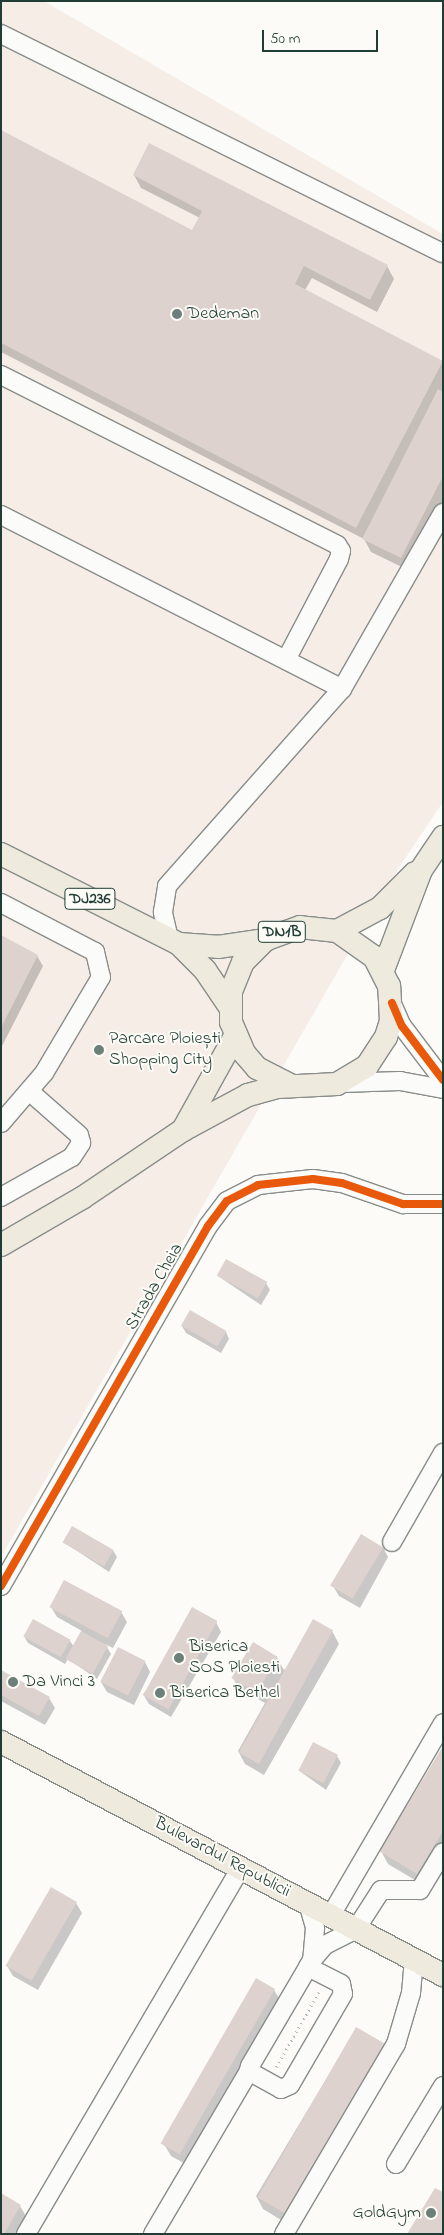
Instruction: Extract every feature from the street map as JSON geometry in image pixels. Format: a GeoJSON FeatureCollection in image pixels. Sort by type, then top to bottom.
{"type":"FeatureCollection","features":[{"type":"Feature","properties":{"kind":"main road"},"geometry":{"type":"LineString","coordinates":[[383,970],[421,870],[443,837]]}},
{"type":"Feature","properties":{"kind":"main road","name":"DJ236"},"geometry":{"type":"LineString","coordinates":[[1,854],[174,941],[218,947],[265,940]]}},
{"type":"Feature","properties":{"kind":"main road"},"geometry":{"type":"LineString","coordinates":[[338,931],[380,908],[421,870]]}},
{"type":"Feature","properties":{"kind":"main road","name":"DN1B"},"geometry":{"type":"LineString","coordinates":[[1,1245],[82,1198],[184,1130],[248,1095],[292,1086],[337,1084],[367,1066],[378,1053],[391,1021],[392,1003],[383,970],[364,946],[338,931],[300,927],[265,940],[236,976],[230,1007],[235,1036],[257,1068],[292,1086]]}},
{"type":"Feature","properties":{"kind":"main road","name":"DJ236"},"geometry":{"type":"LineString","coordinates":[[174,941],[215,984],[230,1007]]}},
{"type":"Feature","properties":{"kind":"main road","name":"DN1B"},"geometry":{"type":"LineString","coordinates":[[184,1130],[235,1036]]}},
{"type":"Feature","properties":{"kind":"main road","name":"Bulevardul Republicii"},"geometry":{"type":"LineString","coordinates":[[1,1742],[443,1975]]}},
{"type":"Feature","properties":{"kind":"street"},"geometry":{"type":"LineString","coordinates":[[1,34],[443,253]]}},
{"type":"Feature","properties":{"kind":"street"},"geometry":{"type":"LineString","coordinates":[[1,375],[337,545],[342,551],[339,559],[286,660]]}},
{"type":"Feature","properties":{"kind":"street"},"geometry":{"type":"LineString","coordinates":[[174,941],[164,912],[170,880],[290,753],[342,690],[443,513]]}},
{"type":"Feature","properties":{"kind":"street"},"geometry":{"type":"LineString","coordinates":[[1,515],[342,690]]}},
{"type":"Feature","properties":{"kind":"street"},"geometry":{"type":"LineString","coordinates":[[1,903],[94,952],[101,977],[30,1092],[1,1123]]}},
{"type":"Feature","properties":{"kind":"street"},"geometry":{"type":"LineString","coordinates":[[392,1003],[402,1026],[443,1080]]}},
{"type":"Feature","properties":{"kind":"street"},"geometry":{"type":"LineString","coordinates":[[337,1084],[400,1081],[443,1089]]}},
{"type":"Feature","properties":{"kind":"street"},"geometry":{"type":"LineString","coordinates":[[1,1198],[72,1157],[81,1143],[79,1135],[30,1092]]}},
{"type":"Feature","properties":{"kind":"street","name":"Strada Cheia"},"geometry":{"type":"LineString","coordinates":[[1,1586],[208,1226],[227,1200],[258,1185],[313,1179],[342,1183],[403,1204],[443,1204]]}},
{"type":"Feature","properties":{"kind":"street"},"geometry":{"type":"LineString","coordinates":[[392,1542],[443,1453]]}},
{"type":"Feature","properties":{"kind":"street"},"geometry":{"type":"LineString","coordinates":[[331,1915],[443,1723]]}},
{"type":"Feature","properties":{"kind":"street"},"geometry":{"type":"LineString","coordinates":[[153,2234],[310,1964],[325,1945],[356,1929],[381,1890],[420,1890],[443,1852]]}},
{"type":"Feature","properties":{"kind":"street"},"geometry":{"type":"LineString","coordinates":[[26,2234],[241,1868]]}},
{"type":"Feature","properties":{"kind":"street"},"geometry":{"type":"LineString","coordinates":[[308,1903],[316,1935],[310,1964]]}},
{"type":"Feature","properties":{"kind":"street"},"geometry":{"type":"LineString","coordinates":[[284,2234],[396,2044],[411,1993],[414,1959]]}},
{"type":"Feature","properties":{"kind":"street"},"geometry":{"type":"LineString","coordinates":[[248,2071],[281,2089],[290,2085],[343,1994],[341,1984],[328,1978],[310,1964]]}},
{"type":"Feature","properties":{"kind":"street"},"geometry":{"type":"LineString","coordinates":[[396,2164],[443,2086]]}},
{"type":"Feature","properties":{"kind":"path"},"geometry":{"type":"LineString","coordinates":[[267,2083],[328,1978]]}},
{"type":"Feature","properties":{"kind":"shaded area"},"geometry":{"type":"Polygon","coordinates":[[[1,1],[44,1],[443,234],[443,802],[388,884],[1,1557],[1,1]]]}},
{"type":"Feature","properties":{"kind":"building","name":"Dedeman"},"geometry":{"type":"Polygon","coordinates":[[[1,130],[192,230],[202,211],[133,175],[149,143],[388,265],[370,300],[304,266],[295,284],[443,361],[356,528],[1,343],[1,130]]]}},
{"type":"Feature","properties":{"kind":"building"},"geometry":{"type":"Polygon","coordinates":[[[438,389],[443,392],[443,476],[401,558],[362,539],[438,389]]]}},
{"type":"Feature","properties":{"kind":"building"},"geometry":{"type":"Polygon","coordinates":[[[1,935],[38,955],[1,1028],[1,935]]]}},
{"type":"Feature","properties":{"kind":"building"},"geometry":{"type":"Polygon","coordinates":[[[226,1259],[267,1282],[258,1298],[217,1276],[226,1259]]]}},
{"type":"Feature","properties":{"kind":"building"},"geometry":{"type":"Polygon","coordinates":[[[190,1310],[226,1331],[217,1347],[181,1326],[190,1310]]]}},
{"type":"Feature","properties":{"kind":"building"},"geometry":{"type":"Polygon","coordinates":[[[72,1526],[114,1550],[104,1566],[62,1542],[72,1526]]]}},
{"type":"Feature","properties":{"kind":"building"},"geometry":{"type":"Polygon","coordinates":[[[361,1534],[383,1547],[352,1599],[330,1585],[361,1534]]]}},
{"type":"Feature","properties":{"kind":"building"},"geometry":{"type":"Polygon","coordinates":[[[64,1580],[122,1611],[108,1638],[49,1607],[64,1580]]]}},
{"type":"Feature","properties":{"kind":"building","name":"Biserica SOS Ploiesti"},"geometry":{"type":"Polygon","coordinates":[[[192,1607],[217,1621],[168,1709],[143,1695],[192,1607]]]}},
{"type":"Feature","properties":{"kind":"building"},"geometry":{"type":"Polygon","coordinates":[[[33,1619],[71,1640],[61,1657],[23,1636],[33,1619]]]}},
{"type":"Feature","properties":{"kind":"building"},"geometry":{"type":"Polygon","coordinates":[[[313,1619],[333,1630],[259,1764],[239,1753],[313,1619]]]}},
{"type":"Feature","properties":{"kind":"building"},"geometry":{"type":"Polygon","coordinates":[[[81,1631],[108,1646],[93,1674],[65,1659],[81,1631]]]}},
{"type":"Feature","properties":{"kind":"building"},"geometry":{"type":"Polygon","coordinates":[[[253,1642],[278,1657],[256,1693],[231,1678],[253,1642]]]}},
{"type":"Feature","properties":{"kind":"building"},"geometry":{"type":"Polygon","coordinates":[[[118,1647],[146,1661],[128,1696],[100,1682],[118,1647]]]}},
{"type":"Feature","properties":{"kind":"building","name":"Da Vinci 3"},"geometry":{"type":"Polygon","coordinates":[[[1,1670],[50,1697],[39,1716],[1,1695],[1,1670]]]}},
{"type":"Feature","properties":{"kind":"building"},"geometry":{"type":"Polygon","coordinates":[[[313,1742],[338,1755],[323,1783],[298,1771],[313,1742]]]}},
{"type":"Feature","properties":{"kind":"building"},"geometry":{"type":"Polygon","coordinates":[[[443,1746],[443,1831],[417,1874],[379,1851],[443,1746]]]}},
{"type":"Feature","properties":{"kind":"building"},"geometry":{"type":"Polygon","coordinates":[[[51,1887],[77,1902],[31,1981],[6,1966],[51,1887]]]}},
{"type":"Feature","properties":{"kind":"building"},"geometry":{"type":"Polygon","coordinates":[[[256,1978],[275,1989],[180,2154],[161,2143],[256,1978]]]}},
{"type":"Feature","properties":{"kind":"building"},"geometry":{"type":"Polygon","coordinates":[[[356,2027],[389,2046],[290,2217],[258,2198],[356,2027]]]}},
{"type":"Feature","properties":{"kind":"building","name":"GoldGym"},"geometry":{"type":"Polygon","coordinates":[[[435,2188],[443,2192],[443,2234],[407,2234],[435,2188]]]}},
{"type":"Feature","properties":{"kind":"building"},"geometry":{"type":"Polygon","coordinates":[[[1,2193],[21,2205],[4,2234],[1,2234],[1,2193]]]}},
{"type":"Feature","properties":{"kind":"cycle path"},"geometry":{"type":"LineString","coordinates":[[392,1003],[402,1026],[443,1080]]}},
{"type":"Feature","properties":{"kind":"cycle path"},"geometry":{"type":"LineString","coordinates":[[1,1586],[208,1226],[227,1201],[258,1185],[313,1179],[342,1183],[403,1204],[443,1204]]}},
{"type":"Feature","properties":{"kind":"place","name":"Dedeman"},"geometry":{"type":"Point","coordinates":[177,314]}},
{"type":"Feature","properties":{"kind":"place","name":"Parcare Ploiești Shopping City"},"geometry":{"type":"Point","coordinates":[99,1050]}},
{"type":"Feature","properties":{"kind":"place","name":"Biserica SOS Ploiesti"},"geometry":{"type":"Point","coordinates":[179,1658]}},
{"type":"Feature","properties":{"kind":"place","name":"Da Vinci 3"},"geometry":{"type":"Point","coordinates":[13,1682]}},
{"type":"Feature","properties":{"kind":"place","name":"Biserica Bethel"},"geometry":{"type":"Point","coordinates":[160,1693]}},
{"type":"Feature","properties":{"kind":"place","name":"GoldGym"},"geometry":{"type":"Point","coordinates":[431,2213]}}]}
